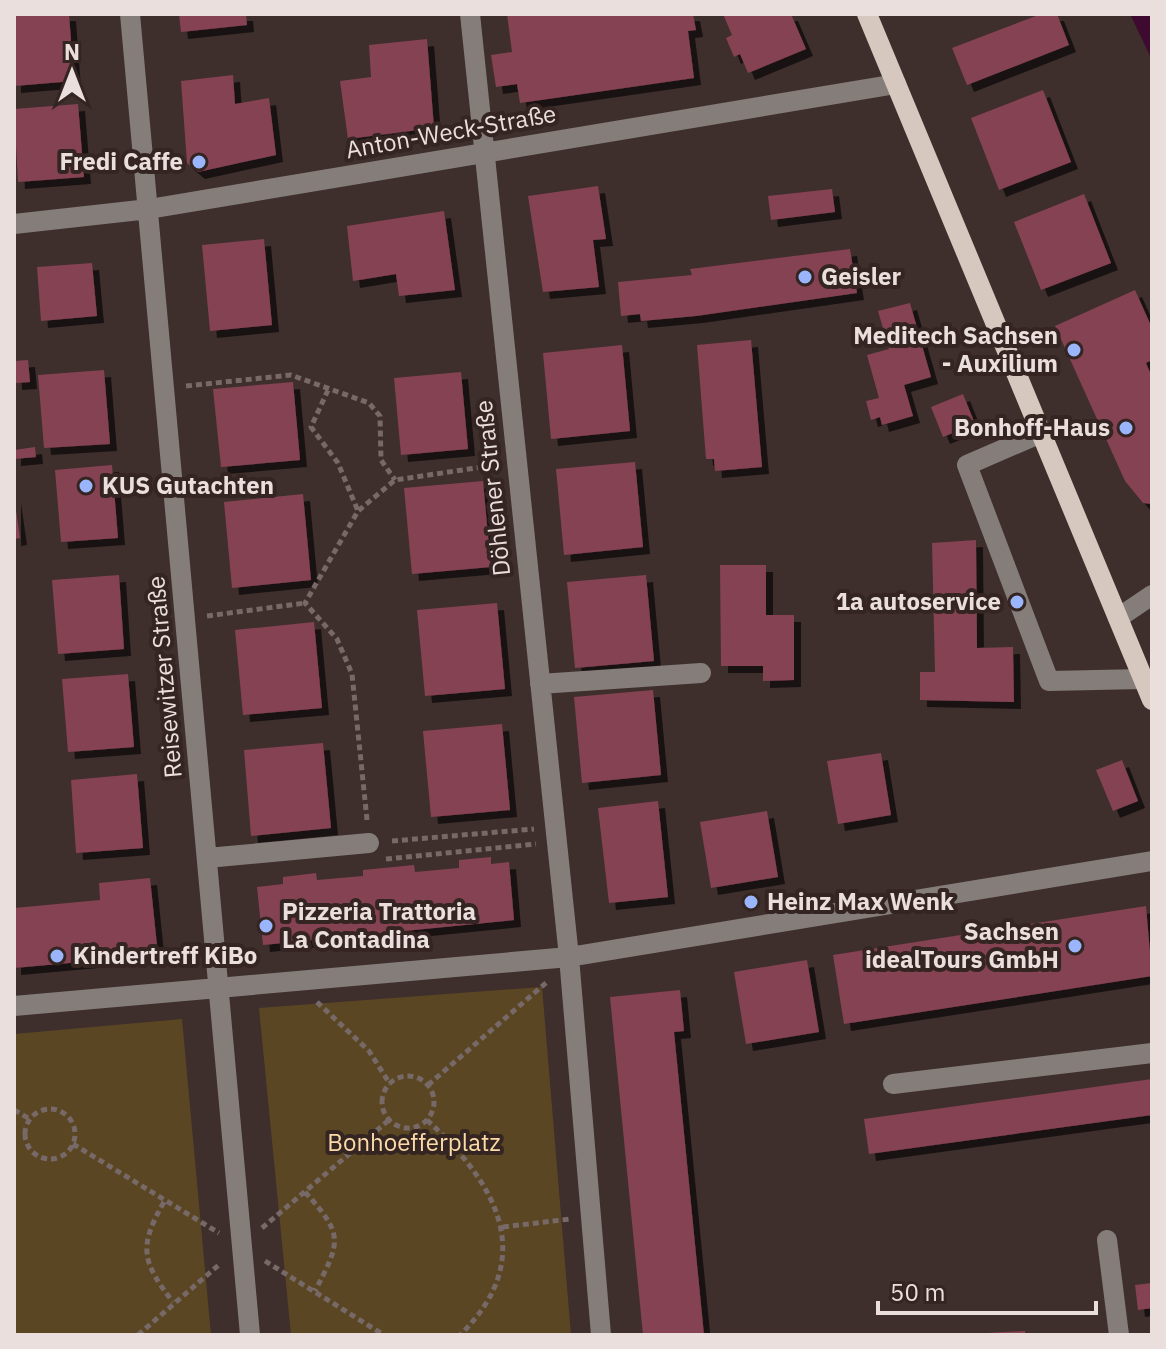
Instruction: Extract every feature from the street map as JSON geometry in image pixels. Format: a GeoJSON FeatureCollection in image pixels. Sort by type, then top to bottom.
{"type":"FeatureCollection","features":[{"type":"Feature","properties":{"kind":"main road"},"geometry":{"type":"LineString","coordinates":[[867,14],[1152,700]]}},
{"type":"Feature","properties":{"kind":"street","name":"Reisewitzer Straße"},"geometry":{"type":"LineString","coordinates":[[130,14],[250,1335]]}},
{"type":"Feature","properties":{"kind":"street","name":"Döhlener Straße"},"geometry":{"type":"LineString","coordinates":[[470,14],[569,957]]}},
{"type":"Feature","properties":{"kind":"street","name":"Anton-Weck-Straße"},"geometry":{"type":"LineString","coordinates":[[14,224],[149,209],[896,84]]}},
{"type":"Feature","properties":{"kind":"street"},"geometry":{"type":"LineString","coordinates":[[1041,433],[967,465],[1049,681],[1143,679]]}},
{"type":"Feature","properties":{"kind":"street"},"geometry":{"type":"LineString","coordinates":[[1118,618],[1152,595]]}},
{"type":"Feature","properties":{"kind":"street"},"geometry":{"type":"LineString","coordinates":[[540,684],[701,673]]}},
{"type":"Feature","properties":{"kind":"street"},"geometry":{"type":"LineString","coordinates":[[207,858],[369,843]]}},
{"type":"Feature","properties":{"kind":"street"},"geometry":{"type":"LineString","coordinates":[[14,1006],[569,957],[1152,861]]}},
{"type":"Feature","properties":{"kind":"street"},"geometry":{"type":"LineString","coordinates":[[569,957],[601,1335]]}},
{"type":"Feature","properties":{"kind":"street"},"geometry":{"type":"LineString","coordinates":[[893,1084],[1152,1053]]}},
{"type":"Feature","properties":{"kind":"street"},"geometry":{"type":"LineString","coordinates":[[1107,1240],[1119,1335]]}},
{"type":"Feature","properties":{"kind":"path"},"geometry":{"type":"LineString","coordinates":[[165,388],[291,375],[369,403],[380,416],[381,460],[395,480]]}},
{"type":"Feature","properties":{"kind":"path"},"geometry":{"type":"LineString","coordinates":[[328,390],[311,427],[338,463],[358,511]]}},
{"type":"Feature","properties":{"kind":"path"},"geometry":{"type":"LineString","coordinates":[[305,603],[358,511],[395,480],[517,463]]}},
{"type":"Feature","properties":{"kind":"path"},"geometry":{"type":"LineString","coordinates":[[186,619],[305,603]]}},
{"type":"Feature","properties":{"kind":"path"},"geometry":{"type":"LineString","coordinates":[[305,603],[337,639],[352,674],[369,843],[555,827]]}},
{"type":"Feature","properties":{"kind":"path"},"geometry":{"type":"LineString","coordinates":[[428,1085],[542,987],[569,957]]}},
{"type":"Feature","properties":{"kind":"path"},"geometry":{"type":"LineString","coordinates":[[297,982],[369,1051],[390,1084]]}},
{"type":"Feature","properties":{"kind":"path"},"geometry":{"type":"LineString","coordinates":[[409,1077],[428,1085],[434,1099],[427,1120],[412,1127],[396,1125],[389,1120],[383,1105],[390,1084],[409,1077]]}},
{"type":"Feature","properties":{"kind":"path"},"geometry":{"type":"LineString","coordinates":[[51,1109],[66,1114],[75,1128],[69,1151],[54,1159],[37,1155],[26,1143],[30,1119],[51,1109]]}},
{"type":"Feature","properties":{"kind":"path"},"geometry":{"type":"LineString","coordinates":[[14,1110],[30,1119]]}},
{"type":"Feature","properties":{"kind":"path"},"geometry":{"type":"LineString","coordinates":[[138,1335],[389,1120]]}},
{"type":"Feature","properties":{"kind":"path"},"geometry":{"type":"LineString","coordinates":[[427,1120],[459,1149],[485,1185],[503,1227],[501,1272],[485,1311],[460,1335]]}},
{"type":"Feature","properties":{"kind":"path"},"geometry":{"type":"LineString","coordinates":[[73,1144],[384,1335]]}},
{"type":"Feature","properties":{"kind":"path"},"geometry":{"type":"LineString","coordinates":[[305,1192],[330,1219],[336,1240],[331,1259],[315,1291]]}},
{"type":"Feature","properties":{"kind":"path"},"geometry":{"type":"LineString","coordinates":[[164,1202],[149,1228],[145,1251],[151,1274],[173,1302]]}},
{"type":"Feature","properties":{"kind":"path"},"geometry":{"type":"LineString","coordinates":[[503,1227],[591,1216]]}},
{"type":"Feature","properties":{"kind":"green space","name":"Bonhoefferplatz"},"geometry":{"type":"Polygon","coordinates":[[[542,987],[571,1335],[291,1335],[259,1008],[542,987]]]}},
{"type":"Feature","properties":{"kind":"green space"},"geometry":{"type":"Polygon","coordinates":[[[182,1019],[211,1335],[14,1335],[14,1034],[182,1019]]]}},
{"type":"Feature","properties":{"kind":"shaded area"},"geometry":{"type":"Polygon","coordinates":[[[1130,14],[1152,14],[1152,60],[1130,14]]]}},
{"type":"Feature","properties":{"kind":"building"},"geometry":{"type":"Polygon","coordinates":[[[14,14],[69,14],[74,81],[14,86],[14,14]]]}},
{"type":"Feature","properties":{"kind":"building"},"geometry":{"type":"Polygon","coordinates":[[[179,14],[246,14],[247,25],[181,32],[179,14]]]}},
{"type":"Feature","properties":{"kind":"building"},"geometry":{"type":"Polygon","coordinates":[[[507,14],[693,14],[696,30],[688,31],[694,78],[520,103],[517,84],[496,87],[491,55],[512,52],[507,14]]]}},
{"type":"Feature","properties":{"kind":"building"},"geometry":{"type":"Polygon","coordinates":[[[723,14],[791,14],[806,49],[748,73],[740,54],[734,57],[726,38],[732,35],[723,14]]]}},
{"type":"Feature","properties":{"kind":"building"},"geometry":{"type":"Polygon","coordinates":[[[1041,14],[1057,14],[1069,45],[967,85],[952,48],[1041,14]]]}},
{"type":"Feature","properties":{"kind":"building"},"geometry":{"type":"Polygon","coordinates":[[[427,39],[434,128],[348,139],[340,81],[371,77],[369,45],[427,39]]]}},
{"type":"Feature","properties":{"kind":"building"},"geometry":{"type":"Polygon","coordinates":[[[233,75],[235,104],[269,98],[276,155],[198,172],[187,163],[181,81],[233,75]]]}},
{"type":"Feature","properties":{"kind":"building"},"geometry":{"type":"Polygon","coordinates":[[[1043,90],[1071,162],[999,190],[971,118],[1043,90]]]}},
{"type":"Feature","properties":{"kind":"building"},"geometry":{"type":"Polygon","coordinates":[[[78,104],[84,177],[18,182],[14,109],[78,104]]]}},
{"type":"Feature","properties":{"kind":"building"},"geometry":{"type":"Polygon","coordinates":[[[598,186],[606,239],[593,240],[599,287],[543,292],[528,196],[598,186]]]}},
{"type":"Feature","properties":{"kind":"building"},"geometry":{"type":"Polygon","coordinates":[[[832,189],[835,212],[771,220],[768,196],[832,189]]]}},
{"type":"Feature","properties":{"kind":"building"},"geometry":{"type":"Polygon","coordinates":[[[1084,194],[1111,263],[1041,290],[1014,222],[1084,194]]]}},
{"type":"Feature","properties":{"kind":"building"},"geometry":{"type":"Polygon","coordinates":[[[444,211],[455,290],[399,296],[396,274],[353,281],[347,226],[444,211]]]}},
{"type":"Feature","properties":{"kind":"building"},"geometry":{"type":"Polygon","coordinates":[[[264,239],[272,325],[210,331],[202,245],[264,239]]]}},
{"type":"Feature","properties":{"kind":"building"},"geometry":{"type":"Polygon","coordinates":[[[850,249],[857,293],[696,316],[641,321],[640,314],[621,316],[618,282],[692,275],[690,269],[850,249]]]}},
{"type":"Feature","properties":{"kind":"building"},"geometry":{"type":"Polygon","coordinates":[[[92,263],[97,316],[41,321],[37,267],[92,263]]]}},
{"type":"Feature","properties":{"kind":"building","name":"Bonhoff-Haus"},"geometry":{"type":"Polygon","coordinates":[[[1135,290],[1152,328],[1152,360],[1146,363],[1152,377],[1152,504],[1143,503],[1125,481],[1055,326],[1135,290]]]}},
{"type":"Feature","properties":{"kind":"building"},"geometry":{"type":"Polygon","coordinates":[[[910,303],[931,377],[904,385],[913,416],[882,425],[880,417],[871,420],[866,401],[879,398],[867,355],[889,349],[878,311],[910,303]]]}},
{"type":"Feature","properties":{"kind":"building"},"geometry":{"type":"Polygon","coordinates":[[[751,340],[762,467],[715,471],[714,459],[706,459],[697,345],[751,340]]]}},
{"type":"Feature","properties":{"kind":"building"},"geometry":{"type":"Polygon","coordinates":[[[622,345],[630,431],[551,439],[543,353],[622,345]]]}},
{"type":"Feature","properties":{"kind":"building"},"geometry":{"type":"Polygon","coordinates":[[[28,360],[30,382],[15,383],[14,361],[28,360]]]}},
{"type":"Feature","properties":{"kind":"building"},"geometry":{"type":"Polygon","coordinates":[[[104,370],[110,444],[44,448],[38,375],[104,370]]]}},
{"type":"Feature","properties":{"kind":"building"},"geometry":{"type":"Polygon","coordinates":[[[461,372],[468,449],[401,455],[394,378],[461,372]]]}},
{"type":"Feature","properties":{"kind":"building"},"geometry":{"type":"Polygon","coordinates":[[[293,382],[300,460],[221,467],[213,389],[293,382]]]}},
{"type":"Feature","properties":{"kind":"building"},"geometry":{"type":"Polygon","coordinates":[[[963,394],[975,424],[943,437],[931,407],[963,394]]]}},
{"type":"Feature","properties":{"kind":"building"},"geometry":{"type":"Polygon","coordinates":[[[35,447],[36,457],[14,459],[14,450],[35,447]]]}},
{"type":"Feature","properties":{"kind":"building"},"geometry":{"type":"Polygon","coordinates":[[[635,462],[643,547],[564,555],[556,469],[635,462]]]}},
{"type":"Feature","properties":{"kind":"building"},"geometry":{"type":"Polygon","coordinates":[[[112,465],[118,538],[61,542],[55,470],[112,465]]]}},
{"type":"Feature","properties":{"kind":"building"},"geometry":{"type":"Polygon","coordinates":[[[483,481],[491,567],[412,574],[404,488],[483,481]]]}},
{"type":"Feature","properties":{"kind":"building"},"geometry":{"type":"Polygon","coordinates":[[[303,494],[311,580],[232,588],[224,502],[303,494]]]}},
{"type":"Feature","properties":{"kind":"building"},"geometry":{"type":"Polygon","coordinates":[[[14,496],[20,538],[14,539],[14,496]]]}},
{"type":"Feature","properties":{"kind":"building"},"geometry":{"type":"Polygon","coordinates":[[[976,540],[977,648],[1013,647],[1014,702],[920,700],[920,672],[935,672],[932,543],[976,540]]]}},
{"type":"Feature","properties":{"kind":"building"},"geometry":{"type":"Polygon","coordinates":[[[720,565],[766,565],[766,615],[794,615],[794,680],[763,681],[763,666],[721,666],[720,565]]]}},
{"type":"Feature","properties":{"kind":"building"},"geometry":{"type":"Polygon","coordinates":[[[119,575],[124,649],[58,654],[52,580],[119,575]]]}},
{"type":"Feature","properties":{"kind":"building"},"geometry":{"type":"Polygon","coordinates":[[[646,575],[654,661],[575,668],[567,582],[646,575]]]}},
{"type":"Feature","properties":{"kind":"building"},"geometry":{"type":"Polygon","coordinates":[[[497,603],[505,689],[425,696],[417,610],[497,603]]]}},
{"type":"Feature","properties":{"kind":"building"},"geometry":{"type":"Polygon","coordinates":[[[314,622],[322,708],[243,715],[235,630],[314,622]]]}},
{"type":"Feature","properties":{"kind":"building"},"geometry":{"type":"Polygon","coordinates":[[[128,674],[134,747],[68,752],[62,679],[128,674]]]}},
{"type":"Feature","properties":{"kind":"building"},"geometry":{"type":"Polygon","coordinates":[[[653,690],[661,775],[582,783],[574,697],[653,690]]]}},
{"type":"Feature","properties":{"kind":"building"},"geometry":{"type":"Polygon","coordinates":[[[502,724],[510,810],[431,817],[423,731],[502,724]]]}},
{"type":"Feature","properties":{"kind":"building"},"geometry":{"type":"Polygon","coordinates":[[[323,743],[331,828],[251,836],[244,750],[323,743]]]}},
{"type":"Feature","properties":{"kind":"building"},"geometry":{"type":"Polygon","coordinates":[[[881,753],[891,815],[838,824],[827,761],[881,753]]]}},
{"type":"Feature","properties":{"kind":"building"},"geometry":{"type":"Polygon","coordinates":[[[1122,760],[1138,801],[1113,811],[1096,770],[1122,760]]]}},
{"type":"Feature","properties":{"kind":"building"},"geometry":{"type":"Polygon","coordinates":[[[137,774],[143,848],[76,853],[71,780],[137,774]]]}},
{"type":"Feature","properties":{"kind":"building"},"geometry":{"type":"Polygon","coordinates":[[[658,801],[668,897],[609,903],[598,808],[658,801]]]}},
{"type":"Feature","properties":{"kind":"building"},"geometry":{"type":"Polygon","coordinates":[[[767,811],[778,877],[711,888],[700,822],[767,811]]]}},
{"type":"Feature","properties":{"kind":"building"},"geometry":{"type":"Polygon","coordinates":[[[491,857],[491,864],[509,862],[514,920],[263,945],[257,887],[283,884],[283,877],[316,873],[317,880],[363,876],[363,870],[414,865],[415,872],[459,868],[459,860],[491,857]]]}},
{"type":"Feature","properties":{"kind":"building"},"geometry":{"type":"Polygon","coordinates":[[[150,878],[158,955],[14,968],[14,908],[100,900],[99,883],[150,878]]]}},
{"type":"Feature","properties":{"kind":"building"},"geometry":{"type":"Polygon","coordinates":[[[1146,906],[1152,976],[844,1024],[833,955],[1146,906]]]}},
{"type":"Feature","properties":{"kind":"building"},"geometry":{"type":"Polygon","coordinates":[[[807,960],[819,1032],[746,1044],[734,972],[807,960]]]}},
{"type":"Feature","properties":{"kind":"building"},"geometry":{"type":"Polygon","coordinates":[[[680,990],[684,1031],[674,1032],[704,1335],[643,1335],[610,997],[680,990]]]}},
{"type":"Feature","properties":{"kind":"building"},"geometry":{"type":"Polygon","coordinates":[[[1152,1079],[1152,1115],[869,1154],[864,1119],[1152,1079]]]}},
{"type":"Feature","properties":{"kind":"building"},"geometry":{"type":"Polygon","coordinates":[[[1152,1283],[1152,1308],[1138,1310],[1135,1285],[1152,1283]]]}},
{"type":"Feature","properties":{"kind":"building"},"geometry":{"type":"Polygon","coordinates":[[[1025,1331],[1025,1335],[987,1335],[987,1333],[1025,1331]]]}},
{"type":"Feature","properties":{"kind":"place","name":"Fredi Caffe"},"geometry":{"type":"Point","coordinates":[199,162]}},
{"type":"Feature","properties":{"kind":"place","name":"Geisler"},"geometry":{"type":"Point","coordinates":[805,277]}},
{"type":"Feature","properties":{"kind":"place","name":"Meditech Sachsen - Auxilium"},"geometry":{"type":"Point","coordinates":[1074,350]}},
{"type":"Feature","properties":{"kind":"place","name":"Bonhoff-Haus"},"geometry":{"type":"Point","coordinates":[1126,428]}},
{"type":"Feature","properties":{"kind":"place","name":"KUS Gutachten"},"geometry":{"type":"Point","coordinates":[86,486]}},
{"type":"Feature","properties":{"kind":"place","name":"1a autoservice"},"geometry":{"type":"Point","coordinates":[1017,602]}},
{"type":"Feature","properties":{"kind":"place","name":"Heinz Max Wenk"},"geometry":{"type":"Point","coordinates":[751,902]}},
{"type":"Feature","properties":{"kind":"place","name":"Pizzeria Trattoria La Contadina"},"geometry":{"type":"Point","coordinates":[266,926]}},
{"type":"Feature","properties":{"kind":"place","name":"Sachsen idealTours GmbH"},"geometry":{"type":"Point","coordinates":[1075,946]}},
{"type":"Feature","properties":{"kind":"place","name":"Kindertreff KiBo"},"geometry":{"type":"Point","coordinates":[57,956]}}]}
